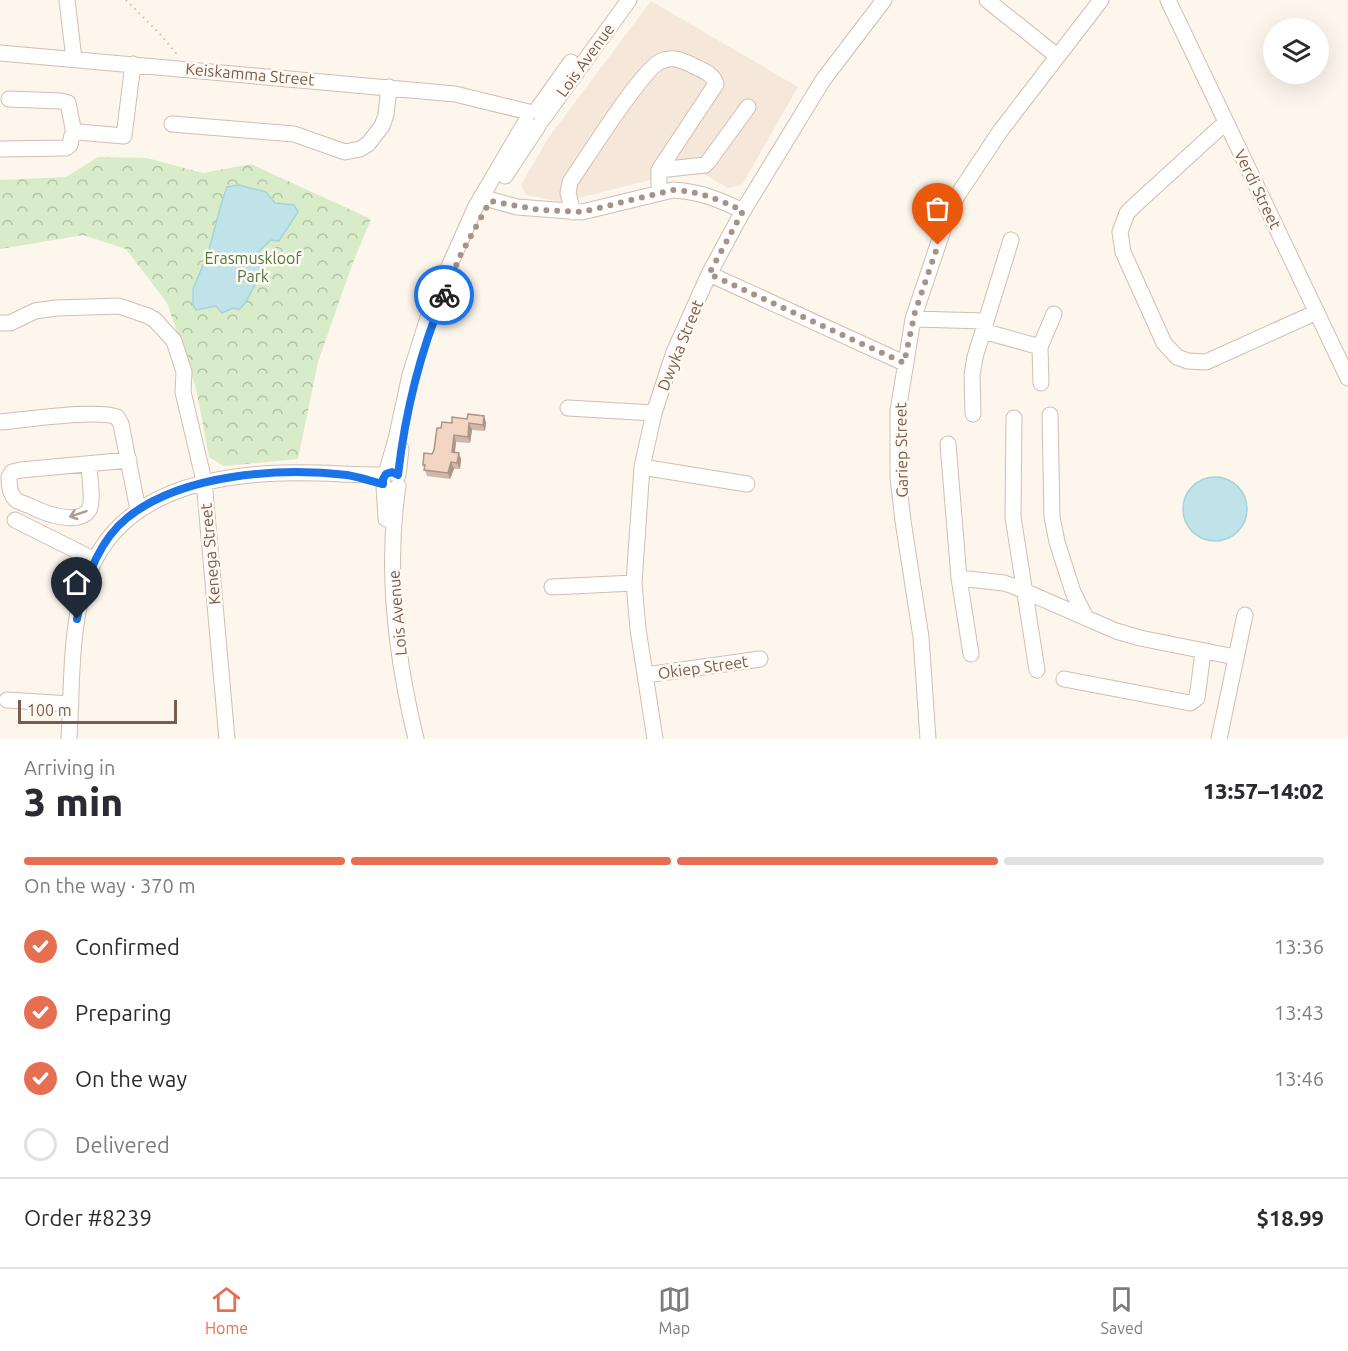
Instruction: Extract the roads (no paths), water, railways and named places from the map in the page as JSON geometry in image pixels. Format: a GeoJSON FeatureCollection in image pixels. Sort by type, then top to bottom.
{"type":"FeatureCollection","features":[{"type":"Feature","properties":{"kind":"street"},"geometry":{"type":"LineString","coordinates":[[67,0],[74,59]]}},
{"type":"Feature","properties":{"kind":"street","name":"Lois Avenue"},"geometry":{"type":"LineString","coordinates":[[407,739],[388,641],[385,586],[389,480],[405,429],[424,351],[460,256],[486,199],[533,118],[618,0]]}},
{"type":"Feature","properties":{"kind":"street","name":"Lois Avenue"},"geometry":{"type":"LineString","coordinates":[[533,118],[629,0]]}},
{"type":"Feature","properties":{"kind":"street","name":"Dwyka Street"},"geometry":{"type":"LineString","coordinates":[[655,739],[638,629],[634,584],[642,467],[654,413],[674,352],[709,274],[743,211],[823,80],[884,0]]}},
{"type":"Feature","properties":{"kind":"street"},"geometry":{"type":"LineString","coordinates":[[987,0],[1057,56]]}},
{"type":"Feature","properties":{"kind":"street","name":"Gariep Street"},"geometry":{"type":"LineString","coordinates":[[928,739],[921,637],[898,477],[898,411],[904,363],[913,319],[957,196],[1001,130],[1101,0]]}},
{"type":"Feature","properties":{"kind":"street","name":"Verdi Street"},"geometry":{"type":"LineString","coordinates":[[1168,0],[1348,378]]}},
{"type":"Feature","properties":{"kind":"street","name":"Keiskamma Street"},"geometry":{"type":"LineString","coordinates":[[0,53],[454,93],[498,104],[533,118]]}},
{"type":"Feature","properties":{"kind":"street"},"geometry":{"type":"LineString","coordinates":[[573,212],[568,193],[570,182],[633,91],[655,65],[667,59],[676,58],[707,72],[716,84],[659,170],[659,193]]}},
{"type":"Feature","properties":{"kind":"street"},"geometry":{"type":"LineString","coordinates":[[74,133],[124,136],[133,64]]}},
{"type":"Feature","properties":{"kind":"street"},"geometry":{"type":"LineString","coordinates":[[172,124],[294,134],[345,152],[360,149],[368,144],[382,126],[386,115],[389,87]]}},
{"type":"Feature","properties":{"kind":"street"},"geometry":{"type":"LineString","coordinates":[[0,149],[66,148],[70,145],[74,133],[68,103],[9,99]]}},
{"type":"Feature","properties":{"kind":"street"},"geometry":{"type":"LineString","coordinates":[[659,170],[705,165],[748,107]]}},
{"type":"Feature","properties":{"kind":"street"},"geometry":{"type":"LineString","coordinates":[[1226,122],[1134,206],[1123,222],[1120,232],[1123,252],[1164,343],[1177,357],[1188,361],[1206,362],[1317,312]]}},
{"type":"Feature","properties":{"kind":"street"},"geometry":{"type":"LineString","coordinates":[[486,199],[517,207],[573,212],[600,209],[673,190],[700,192],[743,211]]}},
{"type":"Feature","properties":{"kind":"street"},"geometry":{"type":"LineString","coordinates":[[973,414],[972,375],[984,326],[1011,240]]}},
{"type":"Feature","properties":{"kind":"street"},"geometry":{"type":"LineString","coordinates":[[709,274],[904,363]]}},
{"type":"Feature","properties":{"kind":"street","name":"Kenega Street"},"geometry":{"type":"LineString","coordinates":[[0,322],[10,323],[35,311],[105,305],[140,312],[155,320],[174,341],[183,372],[183,392],[204,481],[227,739]]}},
{"type":"Feature","properties":{"kind":"street"},"geometry":{"type":"LineString","coordinates":[[1041,383],[1040,347],[1054,314]]}},
{"type":"Feature","properties":{"kind":"street"},"geometry":{"type":"LineString","coordinates":[[913,319],[984,326],[1040,347]]}},
{"type":"Feature","properties":{"kind":"street"},"geometry":{"type":"LineString","coordinates":[[568,408],[654,413]]}},
{"type":"Feature","properties":{"kind":"street"},"geometry":{"type":"LineString","coordinates":[[0,422],[77,416],[117,417],[121,424],[138,510]]}},
{"type":"Feature","properties":{"kind":"street"},"geometry":{"type":"LineString","coordinates":[[1050,416],[1052,517],[1057,542],[1070,582],[1085,616]]}},
{"type":"Feature","properties":{"kind":"street"},"geometry":{"type":"LineString","coordinates":[[1014,418],[1013,517],[1037,670]]}},
{"type":"Feature","properties":{"kind":"street"},"geometry":{"type":"LineString","coordinates":[[948,444],[959,578],[971,654]]}},
{"type":"Feature","properties":{"kind":"street"},"geometry":{"type":"LineString","coordinates":[[89,464],[89,510],[70,518],[42,512],[17,500],[4,476],[21,470],[129,460]]}},
{"type":"Feature","properties":{"kind":"street"},"geometry":{"type":"LineString","coordinates":[[642,467],[747,484]]}},
{"type":"Feature","properties":{"kind":"street"},"geometry":{"type":"LineString","coordinates":[[69,739],[73,651],[82,592],[95,560],[117,527],[126,518],[164,496],[204,481],[285,473],[389,480]]}},
{"type":"Feature","properties":{"kind":"street","name":"Lois Avenue"},"geometry":{"type":"LineString","coordinates":[[389,480],[393,533],[394,614],[404,682],[416,739]]}},
{"type":"Feature","properties":{"kind":"street"},"geometry":{"type":"LineString","coordinates":[[15,520],[95,560]]}},
{"type":"Feature","properties":{"kind":"street"},"geometry":{"type":"LineString","coordinates":[[959,578],[1004,583],[1116,631],[1203,652],[1235,657]]}},
{"type":"Feature","properties":{"kind":"street"},"geometry":{"type":"LineString","coordinates":[[552,587],[634,584]]}},
{"type":"Feature","properties":{"kind":"street"},"geometry":{"type":"LineString","coordinates":[[1219,739],[1245,615]]}},
{"type":"Feature","properties":{"kind":"street"},"geometry":{"type":"LineString","coordinates":[[1064,679],[1190,703],[1197,698],[1203,652]]}},
{"type":"Feature","properties":{"kind":"street","name":"Okiep Street"},"geometry":{"type":"LineString","coordinates":[[646,675],[760,659]]}},
{"type":"Feature","properties":{"kind":"street"},"geometry":{"type":"LineString","coordinates":[[7,700],[71,704]]}},
{"type":"Feature","properties":{"kind":"water"},"geometry":{"type":"Polygon","coordinates":[[[239,185],[266,192],[275,203],[294,205],[298,212],[279,241],[271,240],[261,249],[257,256],[264,269],[239,310],[233,308],[222,313],[216,306],[196,310],[193,305],[193,289],[208,253],[222,201],[227,187],[239,185]]]}},
{"type":"Feature","properties":{"kind":"water"},"geometry":{"type":"Polygon","coordinates":[[[1215,477],[1233,483],[1241,491],[1247,509],[1241,527],[1233,535],[1215,541],[1197,535],[1189,527],[1183,509],[1189,491],[1197,483],[1215,477]]]}},
{"type":"Feature","properties":{"kind":"park label","name":"Erasmuskloof Park"},"geometry":{"type":"Point","coordinates":[253,267]}}]}
